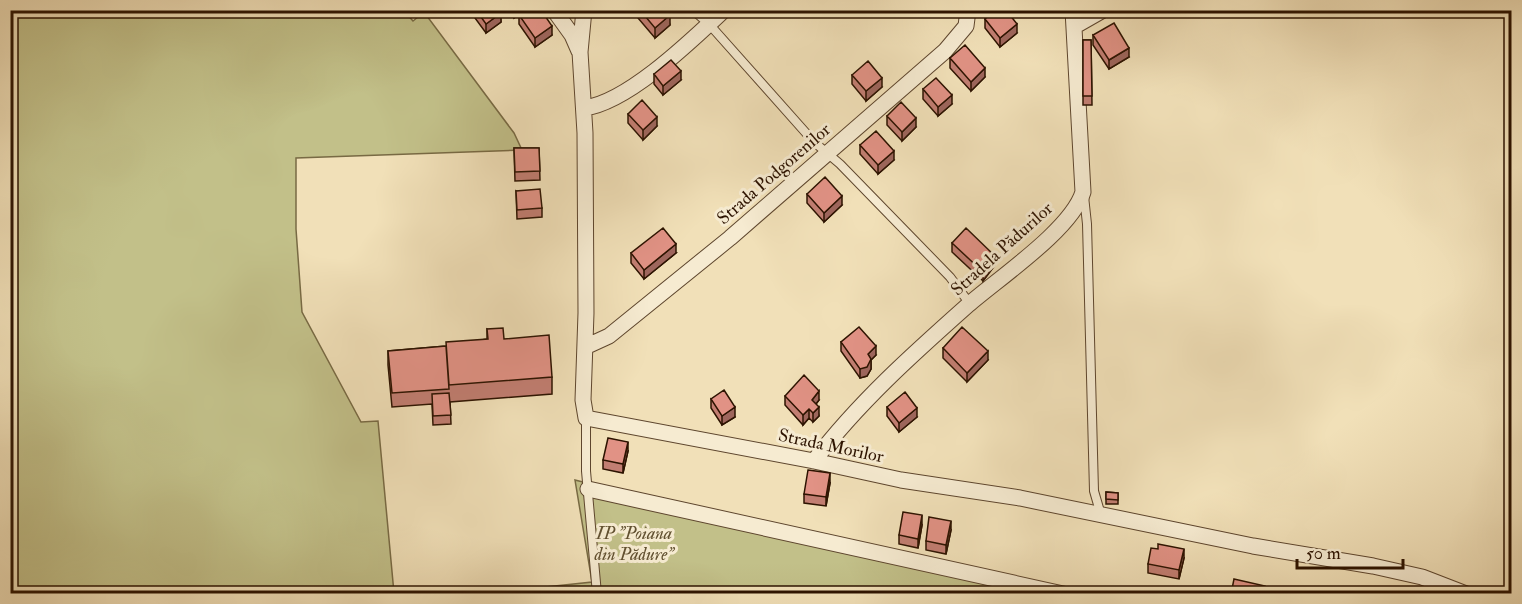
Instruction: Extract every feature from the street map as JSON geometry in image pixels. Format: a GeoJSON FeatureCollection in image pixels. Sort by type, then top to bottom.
{"type":"FeatureCollection","features":[{"type":"Feature","properties":{"kind":"street"},"geometry":{"type":"LineString","coordinates":[[554,10],[572,35],[580,52]]}},
{"type":"Feature","properties":{"kind":"street"},"geometry":{"type":"LineString","coordinates":[[584,10],[580,52],[584,108],[585,347],[583,400],[586,418]]}},
{"type":"Feature","properties":{"kind":"street"},"geometry":{"type":"LineString","coordinates":[[584,108],[598,106],[618,97],[724,10]]}},
{"type":"Feature","properties":{"kind":"street","name":"Strada Podgorenilor"},"geometry":{"type":"LineString","coordinates":[[585,347],[597,343],[625,323],[828,154],[958,39],[966,26],[968,10]]}},
{"type":"Feature","properties":{"kind":"street"},"geometry":{"type":"LineString","coordinates":[[1083,192],[1074,18],[1103,10]]}},
{"type":"Feature","properties":{"kind":"street","name":"Stradela Pădurilor"},"geometry":{"type":"LineString","coordinates":[[814,461],[866,402],[970,304],[1050,236],[1079,204],[1083,192]]}},
{"type":"Feature","properties":{"kind":"street","name":"Strada Morilor"},"geometry":{"type":"LineString","coordinates":[[586,418],[814,461],[901,480],[1000,495],[1253,546],[1373,566],[1422,577],[1466,594]]}},
{"type":"Feature","properties":{"kind":"street"},"geometry":{"type":"LineString","coordinates":[[588,489],[1063,594]]}},
{"type":"Feature","properties":{"kind":"lane"},"geometry":{"type":"LineString","coordinates":[[693,10],[709,24],[828,154],[950,277],[970,304]]}},
{"type":"Feature","properties":{"kind":"lane"},"geometry":{"type":"LineString","coordinates":[[1083,192],[1087,224],[1094,490],[1101,515]]}},
{"type":"Feature","properties":{"kind":"lane"},"geometry":{"type":"LineString","coordinates":[[586,418],[588,489],[597,594]]}},
{"type":"Feature","properties":{"kind":"green space"},"geometry":{"type":"Polygon","coordinates":[[[403,10],[413,21],[424,12],[514,133],[522,150],[296,158],[296,229],[302,312],[361,422],[378,421],[394,593],[11,593],[10,11],[403,10]]]}},
{"type":"Feature","properties":{"kind":"green space","name":"IP \"Poiana din Pădure\""},"geometry":{"type":"Polygon","coordinates":[[[575,480],[1090,593],[480,594],[592,582],[575,480]]]}},
{"type":"Feature","properties":{"kind":"building"},"geometry":{"type":"Polygon","coordinates":[[[476,10],[499,10],[501,13],[486,24],[476,10]]]}},
{"type":"Feature","properties":{"kind":"building"},"geometry":{"type":"Polygon","coordinates":[[[525,10],[541,10],[552,26],[535,38],[519,15],[525,10]]]}},
{"type":"Feature","properties":{"kind":"building"},"geometry":{"type":"Polygon","coordinates":[[[640,10],[666,10],[670,15],[655,28],[640,10]]]}},
{"type":"Feature","properties":{"kind":"building"},"geometry":{"type":"Polygon","coordinates":[[[995,10],[1006,10],[1017,24],[1000,38],[985,19],[995,10]]]}},
{"type":"Feature","properties":{"kind":"building"},"geometry":{"type":"Polygon","coordinates":[[[1114,23],[1129,48],[1109,60],[1093,35],[1114,23]]]}},
{"type":"Feature","properties":{"kind":"building"},"geometry":{"type":"Polygon","coordinates":[[[1083,40],[1091,40],[1092,96],[1083,96],[1083,40]]]}},
{"type":"Feature","properties":{"kind":"building"},"geometry":{"type":"Polygon","coordinates":[[[965,45],[985,68],[971,82],[950,58],[965,45]]]}},
{"type":"Feature","properties":{"kind":"building"},"geometry":{"type":"Polygon","coordinates":[[[671,60],[681,71],[663,86],[654,74],[671,60]]]}},
{"type":"Feature","properties":{"kind":"building"},"geometry":{"type":"Polygon","coordinates":[[[868,61],[882,78],[866,91],[852,75],[868,61]]]}},
{"type":"Feature","properties":{"kind":"building"},"geometry":{"type":"Polygon","coordinates":[[[936,78],[952,95],[938,107],[923,89],[936,78]]]}},
{"type":"Feature","properties":{"kind":"building"},"geometry":{"type":"Polygon","coordinates":[[[642,100],[657,117],[643,130],[628,114],[642,100]]]}},
{"type":"Feature","properties":{"kind":"building"},"geometry":{"type":"Polygon","coordinates":[[[901,102],[916,118],[902,132],[887,116],[901,102]]]}},
{"type":"Feature","properties":{"kind":"building"},"geometry":{"type":"Polygon","coordinates":[[[876,131],[894,151],[878,165],[860,145],[876,131]]]}},
{"type":"Feature","properties":{"kind":"building"},"geometry":{"type":"Polygon","coordinates":[[[514,148],[539,148],[540,171],[515,172],[514,148]]]}},
{"type":"Feature","properties":{"kind":"building"},"geometry":{"type":"Polygon","coordinates":[[[825,177],[842,196],[824,213],[807,194],[825,177]]]}},
{"type":"Feature","properties":{"kind":"building"},"geometry":{"type":"Polygon","coordinates":[[[540,189],[542,208],[517,210],[516,191],[540,189]]]}},
{"type":"Feature","properties":{"kind":"building"},"geometry":{"type":"Polygon","coordinates":[[[663,228],[676,244],[644,270],[631,253],[663,228]]]}},
{"type":"Feature","properties":{"kind":"building"},"geometry":{"type":"Polygon","coordinates":[[[966,228],[995,256],[983,272],[952,243],[966,228]]]}},
{"type":"Feature","properties":{"kind":"building"},"geometry":{"type":"Polygon","coordinates":[[[859,327],[876,346],[868,354],[871,359],[867,367],[860,369],[841,342],[859,327]]]}},
{"type":"Feature","properties":{"kind":"building"},"geometry":{"type":"Polygon","coordinates":[[[962,327],[988,351],[967,373],[943,348],[962,327]]]}},
{"type":"Feature","properties":{"kind":"building"},"geometry":{"type":"Polygon","coordinates":[[[503,328],[504,339],[549,335],[552,377],[449,385],[446,342],[488,339],[487,329],[503,328]]]}},
{"type":"Feature","properties":{"kind":"building"},"geometry":{"type":"Polygon","coordinates":[[[446,346],[449,389],[392,393],[388,351],[446,346]]]}},
{"type":"Feature","properties":{"kind":"building"},"geometry":{"type":"Polygon","coordinates":[[[804,375],[819,391],[812,400],[819,407],[813,413],[809,409],[803,415],[785,396],[804,375]]]}},
{"type":"Feature","properties":{"kind":"building"},"geometry":{"type":"Polygon","coordinates":[[[724,390],[735,407],[722,416],[711,399],[724,390]]]}},
{"type":"Feature","properties":{"kind":"building"},"geometry":{"type":"Polygon","coordinates":[[[905,392],[917,408],[899,423],[887,407],[905,392]]]}},
{"type":"Feature","properties":{"kind":"building"},"geometry":{"type":"Polygon","coordinates":[[[449,393],[451,415],[433,416],[432,394],[449,393]]]}},
{"type":"Feature","properties":{"kind":"building"},"geometry":{"type":"Polygon","coordinates":[[[608,438],[628,442],[623,464],[603,460],[608,438]]]}},
{"type":"Feature","properties":{"kind":"building"},"geometry":{"type":"Polygon","coordinates":[[[808,470],[830,473],[826,497],[804,494],[808,470]]]}},
{"type":"Feature","properties":{"kind":"building"},"geometry":{"type":"Polygon","coordinates":[[[1106,492],[1118,493],[1118,500],[1106,499],[1106,492]]]}},
{"type":"Feature","properties":{"kind":"building"},"geometry":{"type":"Polygon","coordinates":[[[903,512],[922,515],[918,539],[899,535],[903,512]]]}},
{"type":"Feature","properties":{"kind":"building"},"geometry":{"type":"Polygon","coordinates":[[[929,517],[951,521],[946,545],[926,541],[929,517]]]}},
{"type":"Feature","properties":{"kind":"building"},"geometry":{"type":"Polygon","coordinates":[[[1158,544],[1184,549],[1179,570],[1148,564],[1151,548],[1158,549],[1158,544]]]}},
{"type":"Feature","properties":{"kind":"building"},"geometry":{"type":"Polygon","coordinates":[[[1234,579],[1265,586],[1263,594],[1231,594],[1234,579]]]}}]}
